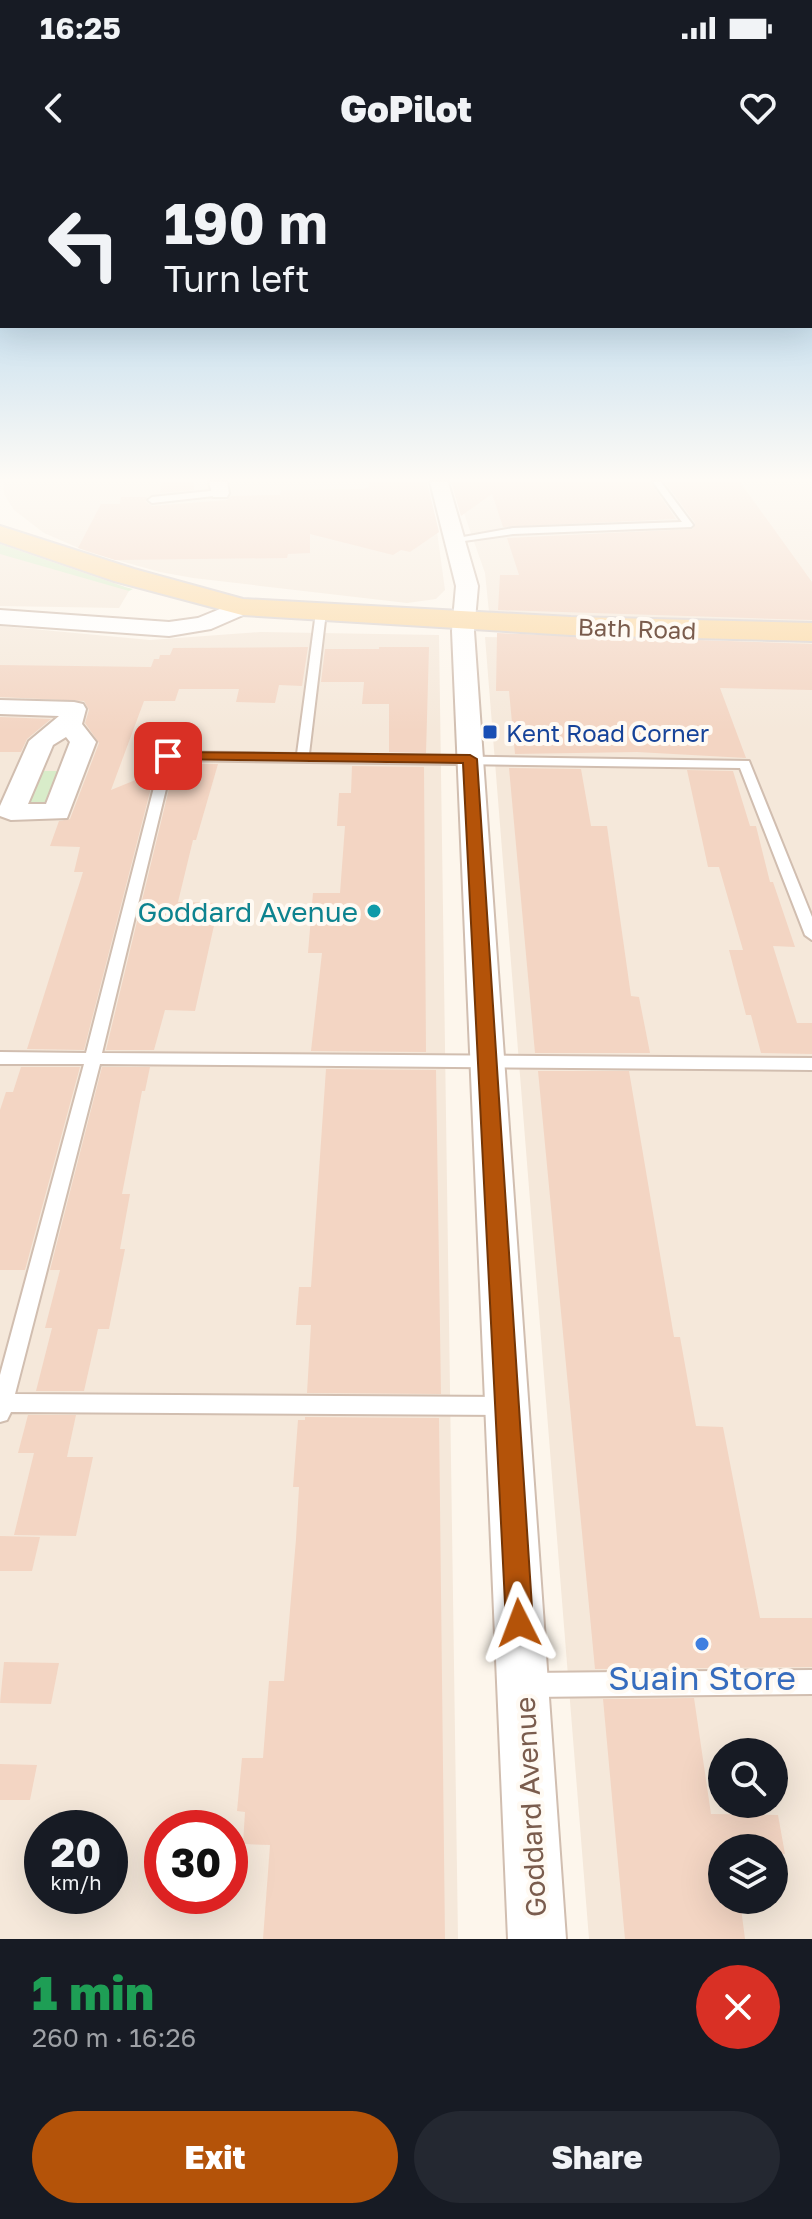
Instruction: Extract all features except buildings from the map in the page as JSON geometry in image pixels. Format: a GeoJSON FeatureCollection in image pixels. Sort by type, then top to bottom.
{"type":"FeatureCollection","features":[{"type":"Feature","properties":{"kind":"main road","name":"Bath Road"},"geometry":{"type":"LineString","coordinates":[[94,565],[242,607],[463,622],[812,632]]}},
{"type":"Feature","properties":{"kind":"street","name":"Goddard Avenue"},"geometry":{"type":"LineString","coordinates":[[463,565],[467,586],[463,622],[486,1062],[537,1939]]}},
{"type":"Feature","properties":{"kind":"street"},"geometry":{"type":"LineString","coordinates":[[0,617],[169,629],[203,624],[242,607]]}},
{"type":"Feature","properties":{"kind":"street"},"geometry":{"type":"LineString","coordinates":[[0,707],[74,709],[69,724]]}},
{"type":"Feature","properties":{"kind":"lane"},"geometry":{"type":"LineString","coordinates":[[303,757],[321,612]]}},
{"type":"Feature","properties":{"kind":"lane"},"geometry":{"type":"LineString","coordinates":[[506,1406],[1,1406],[93,1059],[168,756],[745,764],[812,935]]}},
{"type":"Feature","properties":{"kind":"lane"},"geometry":{"type":"LineString","coordinates":[[0,1058],[812,1064]]}},
{"type":"Feature","properties":{"kind":"lane"},"geometry":{"type":"LineString","coordinates":[[523,1685],[812,1682]]}},
{"type":"Feature","properties":{"kind":"shaded area"},"geometry":{"type":"Polygon","coordinates":[[[0,565],[61,565],[129,591],[119,608],[0,606],[0,565]]]}},
{"type":"Feature","properties":{"kind":"shaded area"},"geometry":{"type":"Polygon","coordinates":[[[135,565],[442,565],[445,590],[436,599],[407,603],[160,572],[135,565]]]}},
{"type":"Feature","properties":{"kind":"shaded area"},"geometry":{"type":"Polygon","coordinates":[[[482,565],[812,565],[812,626],[687,623],[489,612],[482,565]]]}},
{"type":"Feature","properties":{"kind":"shaded area"},"geometry":{"type":"Polygon","coordinates":[[[0,626],[150,640],[261,632],[439,635],[458,1939],[0,1939],[0,626]]]}},
{"type":"Feature","properties":{"kind":"shaded area"},"geometry":{"type":"Polygon","coordinates":[[[485,637],[812,643],[812,1939],[589,1939],[485,637]]]}},
{"type":"Feature","properties":{"kind":"green space"},"geometry":{"type":"Polygon","coordinates":[[[38,565],[61,565],[133,589],[129,591],[38,565]]]}},
{"type":"Feature","properties":{"kind":"green space"},"geometry":{"type":"Polygon","coordinates":[[[42,771],[63,771],[50,801],[44,804],[25,801],[42,771]]]}},
{"type":"Feature","properties":{"kind":"place","name":"Kent Road Corner"},"geometry":{"type":"Point","coordinates":[490,732]}},
{"type":"Feature","properties":{"kind":"place","name":"Goddard Avenue"},"geometry":{"type":"Point","coordinates":[374,911]}},
{"type":"Feature","properties":{"kind":"place","name":"Suain Store"},"geometry":{"type":"Point","coordinates":[702,1644]}},
{"type":"Feature","properties":{"kind":"route"},"geometry":{"type":"LineString","coordinates":[[168,756],[470,759],[519,1623]]}}]}
